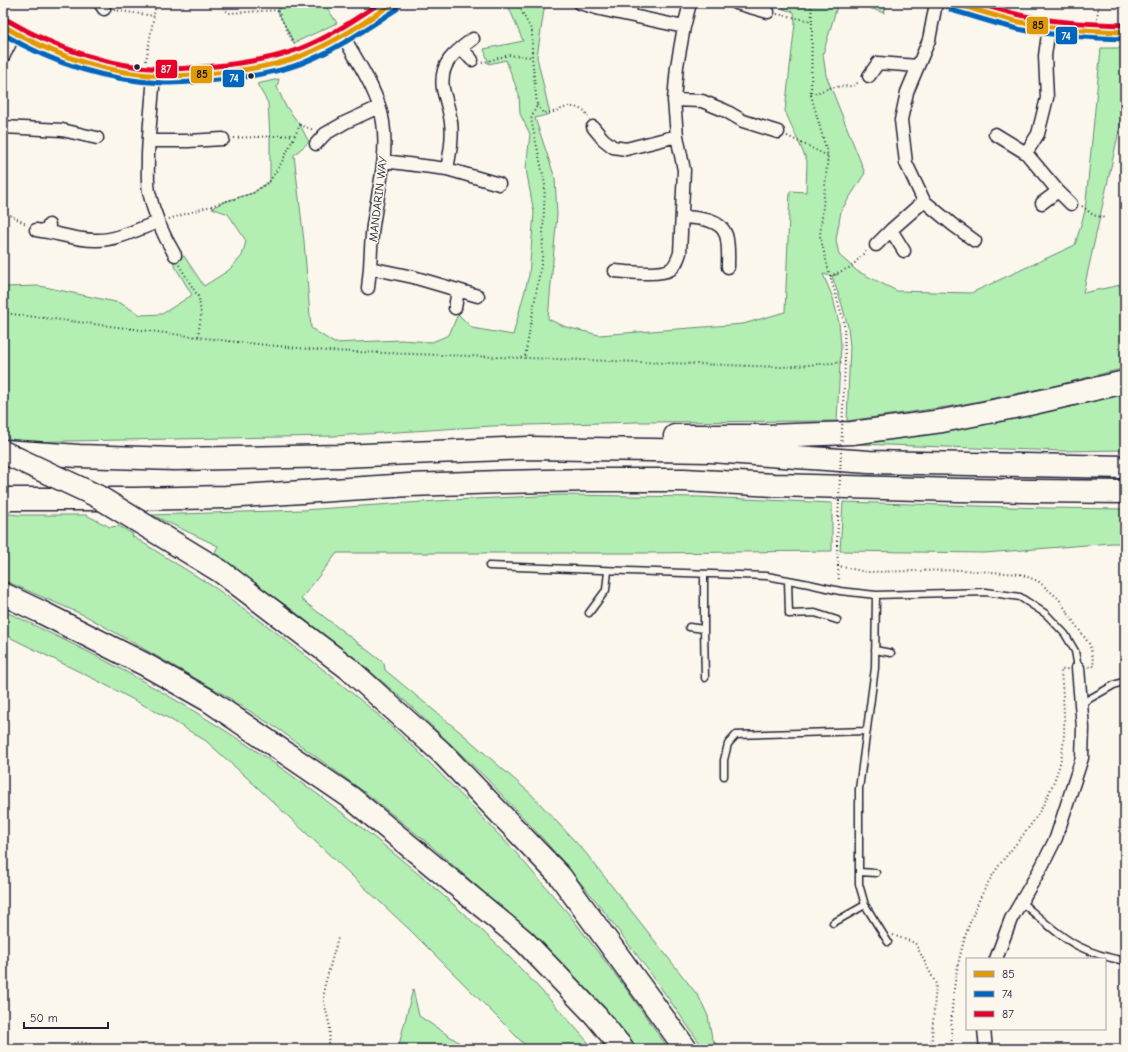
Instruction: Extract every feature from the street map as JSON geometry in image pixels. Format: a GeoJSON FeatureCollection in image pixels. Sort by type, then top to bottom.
{"type":"FeatureCollection","features":[{"type":"Feature","properties":{"kind":"highway"},"geometry":{"type":"LineString","coordinates":[[482,450],[612,435],[767,436],[852,433],[942,421],[1029,404],[1125,382]]}},
{"type":"Feature","properties":{"kind":"highway"},"geometry":{"type":"LineString","coordinates":[[3,451],[79,456],[174,459],[342,456],[529,448],[711,451],[869,462],[1125,467]]}},
{"type":"Feature","properties":{"kind":"highway"},"geometry":{"type":"LineString","coordinates":[[3,451],[97,496],[220,571],[348,668],[446,758],[560,876],[686,1049]]}},
{"type":"Feature","properties":{"kind":"highway"},"geometry":{"type":"LineString","coordinates":[[3,499],[226,497],[409,485],[592,480],[684,480],[774,485],[950,490],[1125,492]]}},
{"type":"Feature","properties":{"kind":"highway"},"geometry":{"type":"LineString","coordinates":[[3,594],[39,610],[144,664],[208,700],[350,797],[524,941],[596,1016],[623,1049]]}},
{"type":"Feature","properties":{"kind":"street"},"geometry":{"type":"LineString","coordinates":[[3,57],[9,30],[49,50],[79,62],[121,71],[149,75],[210,74],[241,70],[265,66],[300,56],[343,36],[393,3]]}},
{"type":"Feature","properties":{"kind":"street"},"geometry":{"type":"LineString","coordinates":[[580,3],[600,9],[630,9],[684,26]]}},
{"type":"Feature","properties":{"kind":"street"},"geometry":{"type":"LineString","coordinates":[[615,271],[661,273],[670,269],[676,263],[680,253],[684,170],[677,136],[674,100],[677,66],[684,26],[690,3]]}},
{"type":"Feature","properties":{"kind":"street"},"geometry":{"type":"LineString","coordinates":[[736,3],[768,12]]}},
{"type":"Feature","properties":{"kind":"street"},"geometry":{"type":"LineString","coordinates":[[936,3],[929,40],[907,92],[901,120],[906,163],[924,201],[975,241]]}},
{"type":"Feature","properties":{"kind":"street"},"geometry":{"type":"LineString","coordinates":[[957,4],[1015,21],[1049,27],[1125,32]]}},
{"type":"Feature","properties":{"kind":"street"},"geometry":{"type":"LineString","coordinates":[[1026,154],[1038,134],[1047,98],[1045,56],[1049,27]]}},
{"type":"Feature","properties":{"kind":"street","name":"MANDARIN WAY"},"geometry":{"type":"LineString","coordinates":[[343,36],[363,70],[379,107],[383,122],[384,161],[373,221],[368,288]]}},
{"type":"Feature","properties":{"kind":"street"},"geometry":{"type":"LineString","coordinates":[[447,168],[451,145],[451,123],[443,90],[442,78],[445,66],[450,57],[473,39]]}},
{"type":"Feature","properties":{"kind":"street"},"geometry":{"type":"LineString","coordinates":[[461,48],[472,60]]}},
{"type":"Feature","properties":{"kind":"street"},"geometry":{"type":"LineString","coordinates":[[869,76],[875,58],[918,66]]}},
{"type":"Feature","properties":{"kind":"street"},"geometry":{"type":"LineString","coordinates":[[149,75],[149,192],[165,239],[175,255]]}},
{"type":"Feature","properties":{"kind":"street"},"geometry":{"type":"LineString","coordinates":[[674,100],[702,101],[726,111],[743,121],[778,132]]}},
{"type":"Feature","properties":{"kind":"street"},"geometry":{"type":"LineString","coordinates":[[316,144],[325,134],[346,122],[379,107]]}},
{"type":"Feature","properties":{"kind":"street"},"geometry":{"type":"LineString","coordinates":[[3,126],[62,130],[97,138]]}},
{"type":"Feature","properties":{"kind":"street"},"geometry":{"type":"LineString","coordinates":[[594,127],[603,139],[613,147],[626,149],[677,136]]}},
{"type":"Feature","properties":{"kind":"street"},"geometry":{"type":"LineString","coordinates":[[995,134],[1026,154],[1071,204]]}},
{"type":"Feature","properties":{"kind":"street"},"geometry":{"type":"LineString","coordinates":[[149,141],[223,139]]}},
{"type":"Feature","properties":{"kind":"street"},"geometry":{"type":"LineString","coordinates":[[384,161],[447,168],[499,184]]}},
{"type":"Feature","properties":{"kind":"street"},"geometry":{"type":"LineString","coordinates":[[1042,203],[1058,190]]}},
{"type":"Feature","properties":{"kind":"street"},"geometry":{"type":"LineString","coordinates":[[876,245],[924,201]]}},
{"type":"Feature","properties":{"kind":"street"},"geometry":{"type":"LineString","coordinates":[[682,217],[701,218],[712,221],[719,226],[726,234],[728,245],[728,266]]}},
{"type":"Feature","properties":{"kind":"street"},"geometry":{"type":"LineString","coordinates":[[44,229],[80,239],[113,239],[158,222]]}},
{"type":"Feature","properties":{"kind":"street"},"geometry":{"type":"LineString","coordinates":[[891,230],[904,251]]}},
{"type":"Feature","properties":{"kind":"street"},"geometry":{"type":"LineString","coordinates":[[370,268],[414,277],[478,296]]}},
{"type":"Feature","properties":{"kind":"street"},"geometry":{"type":"LineString","coordinates":[[455,308],[458,290]]}},
{"type":"Feature","properties":{"kind":"street"},"geometry":{"type":"LineString","coordinates":[[996,958],[1012,919],[1056,838],[1082,758],[1082,704],[1078,668]]}},
{"type":"Feature","properties":{"kind":"street"},"geometry":{"type":"LineString","coordinates":[[984,1030],[986,1049]]}},
{"type":"Feature","properties":{"kind":"lane"},"geometry":{"type":"LineString","coordinates":[[489,566],[767,576],[840,591],[876,595],[986,592],[1020,598],[1046,614],[1065,634],[1074,651],[1078,668]]}},
{"type":"Feature","properties":{"kind":"lane"},"geometry":{"type":"LineString","coordinates":[[589,613],[606,590],[608,571]]}},
{"type":"Feature","properties":{"kind":"lane"},"geometry":{"type":"LineString","coordinates":[[704,574],[705,678]]}},
{"type":"Feature","properties":{"kind":"lane"},"geometry":{"type":"LineString","coordinates":[[788,580],[789,614],[816,613],[837,620]]}},
{"type":"Feature","properties":{"kind":"lane"},"geometry":{"type":"LineString","coordinates":[[876,595],[875,668],[859,789],[859,884],[865,905],[888,942]]}},
{"type":"Feature","properties":{"kind":"lane"},"geometry":{"type":"LineString","coordinates":[[689,627],[704,629]]}},
{"type":"Feature","properties":{"kind":"lane"},"geometry":{"type":"LineString","coordinates":[[875,650],[891,653]]}},
{"type":"Feature","properties":{"kind":"lane"},"geometry":{"type":"LineString","coordinates":[[1082,704],[1125,681]]}},
{"type":"Feature","properties":{"kind":"lane"},"geometry":{"type":"LineString","coordinates":[[724,776],[724,760],[728,744],[736,735],[867,731]]}},
{"type":"Feature","properties":{"kind":"lane"},"geometry":{"type":"LineString","coordinates":[[859,872],[876,873]]}},
{"type":"Feature","properties":{"kind":"lane"},"geometry":{"type":"LineString","coordinates":[[1021,902],[1052,929],[1078,946],[1109,958],[1125,961]]}},
{"type":"Feature","properties":{"kind":"lane"},"geometry":{"type":"LineString","coordinates":[[833,923],[865,905]]}},
{"type":"Feature","properties":{"kind":"path"},"geometry":{"type":"LineString","coordinates":[[149,75],[156,3]]}},
{"type":"Feature","properties":{"kind":"path"},"geometry":{"type":"LineString","coordinates":[[218,3],[229,13],[277,10]]}},
{"type":"Feature","properties":{"kind":"path"},"geometry":{"type":"LineString","coordinates":[[277,3],[277,10],[300,56]]}},
{"type":"Feature","properties":{"kind":"path"},"geometry":{"type":"LineString","coordinates":[[517,3],[532,32],[532,57],[537,105],[531,119],[545,184],[542,259],[525,357]]}},
{"type":"Feature","properties":{"kind":"path"},"geometry":{"type":"LineString","coordinates":[[811,3],[811,95],[828,156],[820,236],[844,322],[845,362],[837,545]]}},
{"type":"Feature","properties":{"kind":"path"},"geometry":{"type":"LineString","coordinates":[[102,6],[154,16]]}},
{"type":"Feature","properties":{"kind":"path"},"geometry":{"type":"LineString","coordinates":[[768,12],[812,21]]}},
{"type":"Feature","properties":{"kind":"path"},"geometry":{"type":"LineString","coordinates":[[472,60],[479,63],[508,56],[532,57]]}},
{"type":"Feature","properties":{"kind":"path"},"geometry":{"type":"LineString","coordinates":[[811,95],[832,87],[853,86],[869,76]]}},
{"type":"Feature","properties":{"kind":"path"},"geometry":{"type":"LineString","coordinates":[[537,105],[543,113],[553,112],[567,107],[576,107],[585,110],[594,127]]}},
{"type":"Feature","properties":{"kind":"path"},"geometry":{"type":"LineString","coordinates":[[158,222],[253,193],[270,181],[283,160],[300,125],[325,134]]}},
{"type":"Feature","properties":{"kind":"path"},"geometry":{"type":"LineString","coordinates":[[778,132],[828,156]]}},
{"type":"Feature","properties":{"kind":"path"},"geometry":{"type":"LineString","coordinates":[[223,139],[295,135]]}},
{"type":"Feature","properties":{"kind":"path"},"geometry":{"type":"LineString","coordinates":[[1071,204],[1079,204],[1093,215],[1105,218]]}},
{"type":"Feature","properties":{"kind":"path"},"geometry":{"type":"LineString","coordinates":[[3,212],[44,229]]}},
{"type":"Feature","properties":{"kind":"path"},"geometry":{"type":"LineString","coordinates":[[830,276],[851,267],[865,252],[876,245]]}},
{"type":"Feature","properties":{"kind":"path"},"geometry":{"type":"LineString","coordinates":[[175,255],[199,298],[201,315],[198,337]]}},
{"type":"Feature","properties":{"kind":"path"},"geometry":{"type":"LineString","coordinates":[[3,313],[328,351],[782,366],[845,362]]}},
{"type":"Feature","properties":{"kind":"path"},"geometry":{"type":"LineString","coordinates":[[838,566],[840,591]]}},
{"type":"Feature","properties":{"kind":"path"},"geometry":{"type":"LineString","coordinates":[[952,1049],[954,993],[959,960],[966,936],[980,898],[989,882],[1008,854],[1039,814],[1046,799],[1059,766],[1064,735],[1062,670],[1078,668]]}},
{"type":"Feature","properties":{"kind":"path"},"geometry":{"type":"LineString","coordinates":[[884,935],[893,935],[914,943],[936,984],[931,1049]]}},
{"type":"Feature","properties":{"kind":"path"},"geometry":{"type":"LineString","coordinates":[[329,1049],[330,1027],[324,1002],[324,988],[338,938]]}},
{"type":"Feature","properties":{"kind":"path"},"geometry":{"type":"LineString","coordinates":[[68,1049],[76,1042],[91,1044]]}},
{"type":"Feature","properties":{"kind":"path"},"geometry":{"type":"LineString","coordinates":[[140,1049],[142,1042]]}},
{"type":"Feature","properties":{"kind":"green space"},"geometry":{"type":"Polygon","coordinates":[[[290,3],[324,3],[337,23],[294,43],[277,10],[290,3]]]}},
{"type":"Feature","properties":{"kind":"green space"},"geometry":{"type":"Polygon","coordinates":[[[507,3],[545,3],[537,57],[550,114],[535,118],[555,178],[557,214],[548,319],[566,327],[599,335],[743,324],[785,312],[790,191],[806,192],[807,161],[785,111],[795,23],[794,12],[783,9],[784,3],[838,3],[823,54],[826,75],[865,173],[841,211],[836,240],[839,255],[857,271],[897,291],[971,293],[1075,245],[1085,211],[1101,48],[1125,48],[1125,104],[1083,293],[1125,284],[1125,368],[1054,386],[960,405],[847,421],[850,347],[848,327],[832,276],[839,274],[830,276],[823,274],[833,298],[839,323],[841,345],[837,421],[638,422],[492,426],[334,436],[16,442],[3,435],[3,287],[40,286],[120,303],[141,315],[162,314],[192,295],[173,263],[184,256],[204,286],[229,270],[242,256],[246,241],[228,214],[212,208],[223,202],[253,193],[270,181],[268,103],[257,84],[279,79],[277,87],[285,105],[300,125],[309,142],[294,155],[304,241],[311,328],[334,343],[401,340],[432,342],[449,335],[458,314],[472,328],[513,335],[529,275],[534,213],[526,169],[530,134],[520,114],[519,95],[506,60],[489,64],[484,49],[523,41],[507,3]]]}},
{"type":"Feature","properties":{"kind":"green space"},"geometry":{"type":"Polygon","coordinates":[[[855,3],[887,3],[884,13],[855,3]]]}},
{"type":"Feature","properties":{"kind":"green space"},"geometry":{"type":"Polygon","coordinates":[[[1125,387],[1125,450],[1062,451],[828,443],[1125,387]]]}},
{"type":"Feature","properties":{"kind":"green space"},"geometry":{"type":"Polygon","coordinates":[[[561,495],[701,497],[832,503],[832,551],[648,553],[337,553],[301,599],[384,663],[385,670],[465,736],[531,794],[585,852],[699,997],[708,1016],[712,1038],[719,1049],[704,1049],[651,974],[596,901],[545,841],[487,779],[413,708],[356,659],[291,609],[214,554],[218,546],[152,515],[303,510],[452,500],[561,495]]]}},
{"type":"Feature","properties":{"kind":"green space"},"geometry":{"type":"Polygon","coordinates":[[[843,502],[1125,509],[1125,543],[985,553],[840,551],[843,502]]]}},
{"type":"Feature","properties":{"kind":"green space"},"geometry":{"type":"Polygon","coordinates":[[[3,513],[18,515],[86,515],[110,527],[119,526],[133,534],[132,536],[217,589],[329,674],[376,713],[417,750],[517,854],[568,913],[624,986],[669,1049],[632,1049],[529,936],[478,887],[430,845],[371,797],[281,731],[223,694],[86,616],[3,580],[3,513]]]}},
{"type":"Feature","properties":{"kind":"green space"},"geometry":{"type":"Polygon","coordinates":[[[3,611],[87,651],[146,683],[230,734],[310,789],[388,849],[497,944],[594,1049],[529,1049],[410,930],[206,741],[168,718],[98,681],[3,634],[3,611]]]}},
{"type":"Feature","properties":{"kind":"green space"},"geometry":{"type":"Polygon","coordinates":[[[413,989],[419,1016],[469,1049],[398,1049],[413,989]]]}},
{"type":"Feature","properties":{"kind":"transit line","name":"87"},"geometry":{"type":"LineString","coordinates":[[7,20],[44,39],[102,60],[143,67],[179,69],[244,62],[290,52],[310,45],[331,34],[380,3]]}},
{"type":"Feature","properties":{"kind":"transit line","name":"85"},"geometry":{"type":"LineString","coordinates":[[3,26],[41,46],[100,67],[142,74],[164,76],[188,75],[246,70],[301,56],[337,39],[393,3]]}},
{"type":"Feature","properties":{"kind":"transit line","name":"85"},"geometry":{"type":"LineString","coordinates":[[953,3],[999,17],[1029,24],[1070,29],[1125,32]]}},
{"type":"Feature","properties":{"kind":"transit line","name":"87"},"geometry":{"type":"LineString","coordinates":[[977,3],[1003,11],[1054,21],[1125,25]]}},
{"type":"Feature","properties":{"kind":"transit line","name":"74"},"geometry":{"type":"LineString","coordinates":[[3,34],[41,54],[80,69],[122,79],[143,82],[188,82],[248,76],[277,71],[296,65],[317,57],[341,45],[397,9]]}},
{"type":"Feature","properties":{"kind":"transit line","name":"74"},"geometry":{"type":"LineString","coordinates":[[951,10],[1028,31],[1125,39]]}}]}
